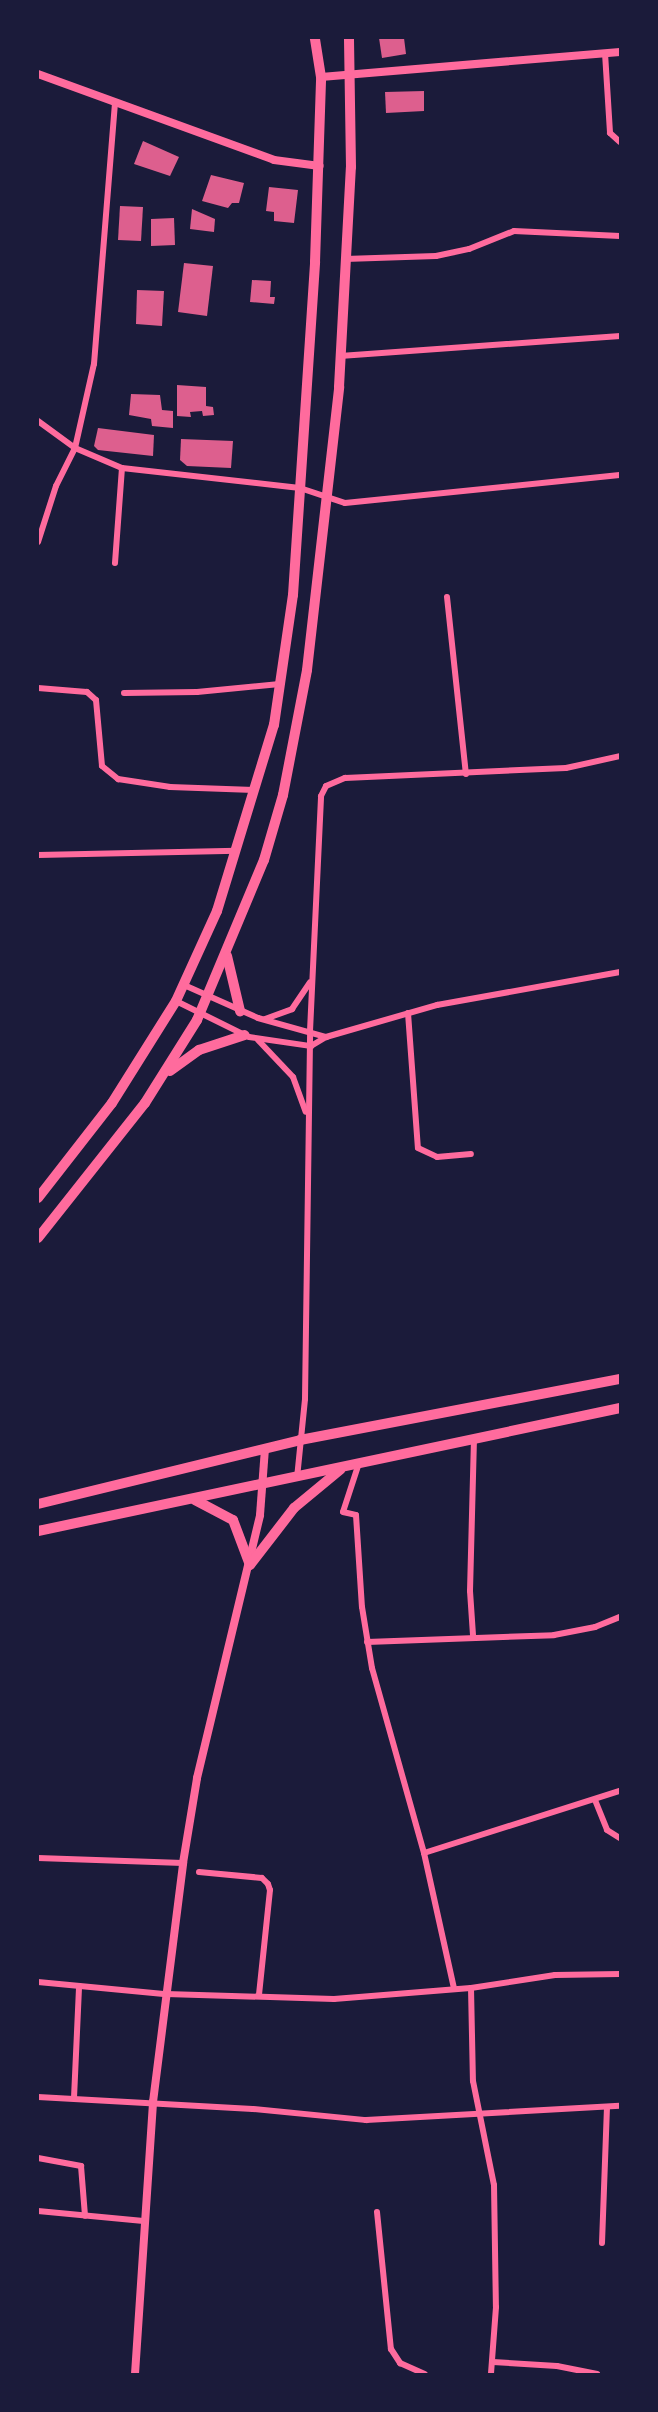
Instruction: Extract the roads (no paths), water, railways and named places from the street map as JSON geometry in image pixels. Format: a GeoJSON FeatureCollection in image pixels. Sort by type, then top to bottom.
{"type":"FeatureCollection","features":[{"type":"Feature","properties":{"kind":"main road"},"geometry":{"type":"LineString","coordinates":[[38,1197],[112,1102],[184,985],[237,851],[274,725],[293,594],[320,166],[321,77],[315,38]]}},
{"type":"Feature","properties":{"kind":"main road"},"geometry":{"type":"LineString","coordinates":[[38,1238],[162,1077],[200,1015],[227,956],[264,860],[288,774],[307,670],[327,499],[340,356],[351,72],[349,38]]}},
{"type":"Feature","properties":{"kind":"main road"},"geometry":{"type":"LineString","coordinates":[[227,956],[240,1011]]}},
{"type":"Feature","properties":{"kind":"main road"},"geometry":{"type":"LineString","coordinates":[[162,1077],[199,1050],[245,1035]]}},
{"type":"Feature","properties":{"kind":"main road"},"geometry":{"type":"LineString","coordinates":[[38,1504],[300,1440],[621,1379]]}},
{"type":"Feature","properties":{"kind":"main road"},"geometry":{"type":"LineString","coordinates":[[38,1531],[358,1466],[621,1408]]}},
{"type":"Feature","properties":{"kind":"main road"},"geometry":{"type":"LineString","coordinates":[[250,1565],[294,1508],[343,1468]]}},
{"type":"Feature","properties":{"kind":"main road"},"geometry":{"type":"LineString","coordinates":[[195,1500],[233,1520],[250,1565]]}},
{"type":"Feature","properties":{"kind":"street"},"geometry":{"type":"LineString","coordinates":[[321,77],[351,72],[621,52]]}},
{"type":"Feature","properties":{"kind":"street"},"geometry":{"type":"LineString","coordinates":[[605,53],[610,133],[621,142]]}},
{"type":"Feature","properties":{"kind":"street"},"geometry":{"type":"LineString","coordinates":[[38,74],[274,160],[320,166]]}},
{"type":"Feature","properties":{"kind":"street"},"geometry":{"type":"LineString","coordinates":[[38,542],[56,486],[75,448],[94,364],[115,102]]}},
{"type":"Feature","properties":{"kind":"street"},"geometry":{"type":"LineString","coordinates":[[345,259],[436,256],[470,249],[514,231],[621,236]]}},
{"type":"Feature","properties":{"kind":"street"},"geometry":{"type":"LineString","coordinates":[[340,356],[621,336]]}},
{"type":"Feature","properties":{"kind":"street"},"geometry":{"type":"LineString","coordinates":[[38,421],[75,448],[123,468],[300,488],[327,499],[345,503],[621,475]]}},
{"type":"Feature","properties":{"kind":"street"},"geometry":{"type":"LineString","coordinates":[[115,563],[123,468]]}},
{"type":"Feature","properties":{"kind":"street"},"geometry":{"type":"LineString","coordinates":[[447,597],[466,774]]}},
{"type":"Feature","properties":{"kind":"street"},"geometry":{"type":"LineString","coordinates":[[124,693],[197,692],[280,684]]}},
{"type":"Feature","properties":{"kind":"street"},"geometry":{"type":"LineString","coordinates":[[38,688],[87,692],[96,700],[102,766],[118,779],[170,787],[255,790]]}},
{"type":"Feature","properties":{"kind":"street"},"geometry":{"type":"LineString","coordinates":[[297,1478],[305,1399],[310,1031],[321,796],[326,786],[345,778],[566,768],[621,756]]}},
{"type":"Feature","properties":{"kind":"street"},"geometry":{"type":"LineString","coordinates":[[38,855],[237,851]]}},
{"type":"Feature","properties":{"kind":"street"},"geometry":{"type":"LineString","coordinates":[[176,1001],[200,1015],[257,1040],[311,1046],[326,1037],[408,1013],[507,989],[621,972]]}},
{"type":"Feature","properties":{"kind":"street"},"geometry":{"type":"LineString","coordinates":[[264,1019],[292,1009],[312,980]]}},
{"type":"Feature","properties":{"kind":"street"},"geometry":{"type":"LineString","coordinates":[[184,985],[240,1011],[326,1037]]}},
{"type":"Feature","properties":{"kind":"street"},"geometry":{"type":"LineString","coordinates":[[408,1013],[418,1148],[437,1157],[471,1154]]}},
{"type":"Feature","properties":{"kind":"street"},"geometry":{"type":"LineString","coordinates":[[257,1040],[293,1077],[309,1126]]}},
{"type":"Feature","properties":{"kind":"street"},"geometry":{"type":"LineString","coordinates":[[473,1635],[470,1591],[474,1440]]}},
{"type":"Feature","properties":{"kind":"street"},"geometry":{"type":"LineString","coordinates":[[135,2374],[153,2102],[183,1863],[220,1674],[250,1565],[263,1486],[265,1449]]}},
{"type":"Feature","properties":{"kind":"street"},"geometry":{"type":"LineString","coordinates":[[358,1466],[344,1512],[356,1515],[367,1642],[381,1709],[423,1853],[454,1988]]}},
{"type":"Feature","properties":{"kind":"street"},"geometry":{"type":"LineString","coordinates":[[367,1642],[473,1635],[554,1635],[595,1627],[621,1617]]}},
{"type":"Feature","properties":{"kind":"street"},"geometry":{"type":"LineString","coordinates":[[423,1853],[621,1791]]}},
{"type":"Feature","properties":{"kind":"street"},"geometry":{"type":"LineString","coordinates":[[595,1800],[607,1830],[621,1838]]}},
{"type":"Feature","properties":{"kind":"street"},"geometry":{"type":"LineString","coordinates":[[38,1858],[183,1863]]}},
{"type":"Feature","properties":{"kind":"street"},"geometry":{"type":"LineString","coordinates":[[199,1872],[262,1878],[268,1884],[270,1890],[259,1995]]}},
{"type":"Feature","properties":{"kind":"street"},"geometry":{"type":"LineString","coordinates":[[38,1982],[166,1994],[376,1998],[471,1988],[544,1976],[621,1974]]}},
{"type":"Feature","properties":{"kind":"street"},"geometry":{"type":"LineString","coordinates":[[74,2098],[79,1986]]}},
{"type":"Feature","properties":{"kind":"street"},"geometry":{"type":"LineString","coordinates":[[471,1988],[471,2051],[479,2116],[494,2185],[493,2362],[491,2374]]}},
{"type":"Feature","properties":{"kind":"street"},"geometry":{"type":"LineString","coordinates":[[38,2097],[153,2102],[366,2120],[479,2116],[621,2106]]}},
{"type":"Feature","properties":{"kind":"street"},"geometry":{"type":"LineString","coordinates":[[602,2243],[607,2107]]}},
{"type":"Feature","properties":{"kind":"street"},"geometry":{"type":"LineString","coordinates":[[38,2158],[81,2166],[85,2216]]}},
{"type":"Feature","properties":{"kind":"street"},"geometry":{"type":"LineString","coordinates":[[38,2211],[144,2221]]}},
{"type":"Feature","properties":{"kind":"street"},"geometry":{"type":"LineString","coordinates":[[377,2212],[391,2349],[400,2363],[425,2374]]}},
{"type":"Feature","properties":{"kind":"street"},"geometry":{"type":"LineString","coordinates":[[493,2362],[557,2366],[597,2374]]}}]}
